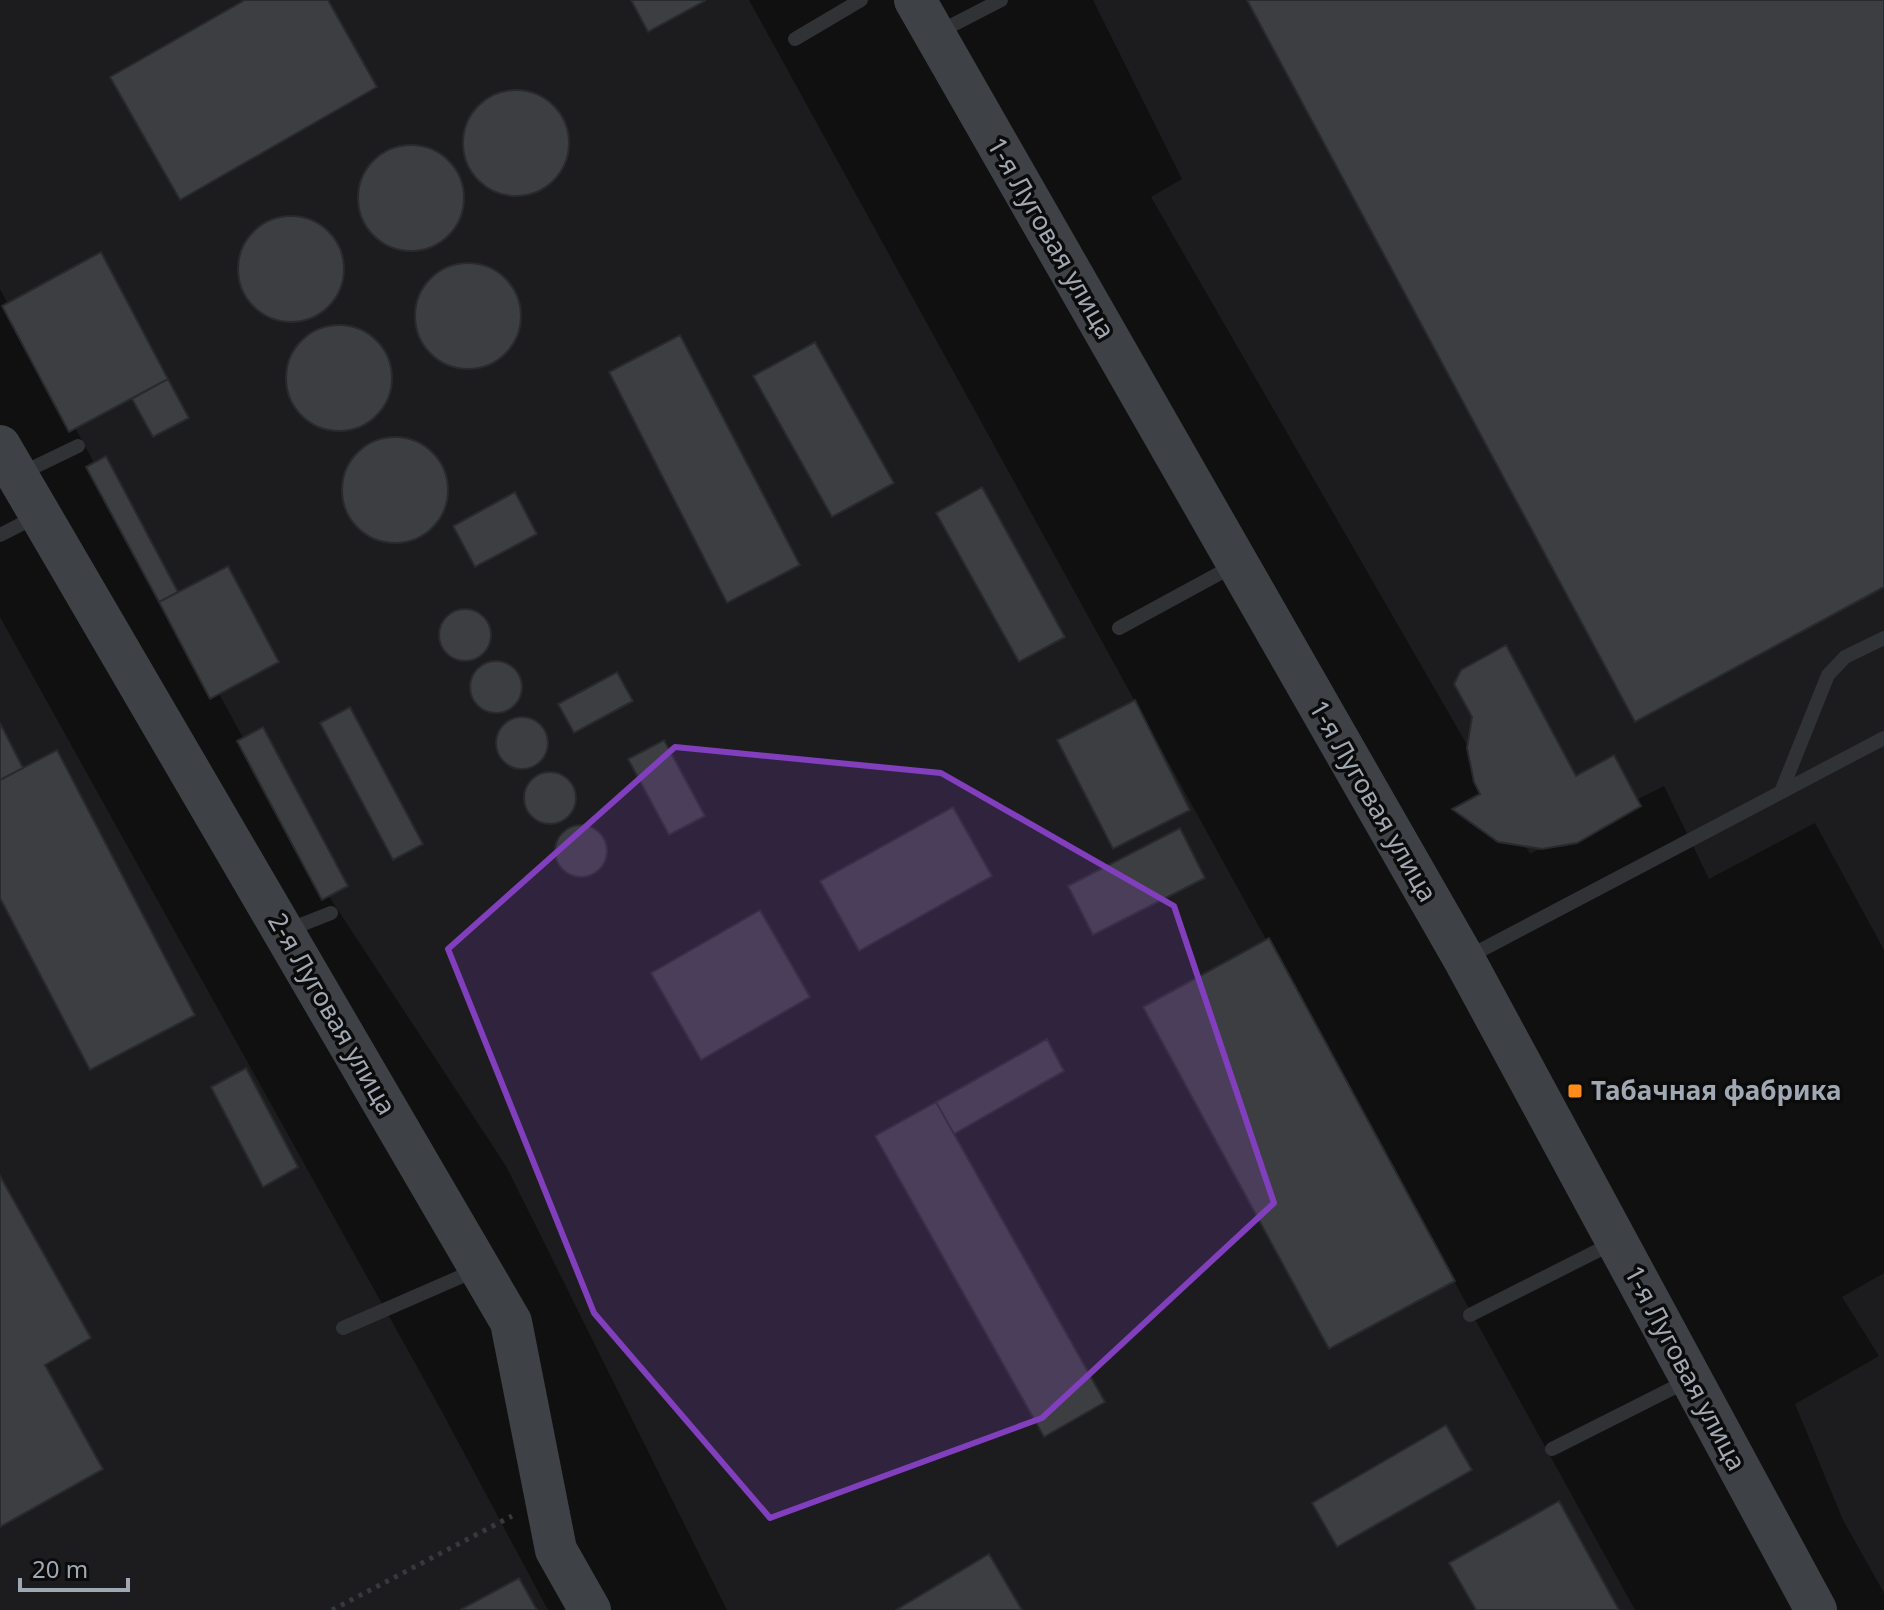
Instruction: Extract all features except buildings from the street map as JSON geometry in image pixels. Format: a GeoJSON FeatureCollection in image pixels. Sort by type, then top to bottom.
{"type":"FeatureCollection","features":[{"type":"Feature","properties":{"kind":"main road","name":"1-я Луговая улица"},"geometry":{"type":"LineString","coordinates":[[925,17],[1464,959],[1816,1610]]}},
{"type":"Feature","properties":{"kind":"main road","name":"2-я Луговая улица"},"geometry":{"type":"LineString","coordinates":[[9,461],[511,1322],[556,1550],[590,1610]]}},
{"type":"Feature","properties":{"kind":"lane"},"geometry":{"type":"LineString","coordinates":[[795,39],[861,0]]}},
{"type":"Feature","properties":{"kind":"lane"},"geometry":{"type":"LineString","coordinates":[[925,17],[1001,0]]}},
{"type":"Feature","properties":{"kind":"lane"},"geometry":{"type":"LineString","coordinates":[[9,461],[78,446]]}},
{"type":"Feature","properties":{"kind":"lane"},"geometry":{"type":"LineString","coordinates":[[0,535],[41,514]]}},
{"type":"Feature","properties":{"kind":"lane"},"geometry":{"type":"LineString","coordinates":[[1119,628],[1237,564]]}},
{"type":"Feature","properties":{"kind":"lane"},"geometry":{"type":"LineString","coordinates":[[1781,792],[1828,675],[1845,657],[1884,638]]}},
{"type":"Feature","properties":{"kind":"lane"},"geometry":{"type":"LineString","coordinates":[[1464,959],[1884,738]]}},
{"type":"Feature","properties":{"kind":"lane"},"geometry":{"type":"LineString","coordinates":[[284,932],[331,913]]}},
{"type":"Feature","properties":{"kind":"lane"},"geometry":{"type":"LineString","coordinates":[[1470,1315],[1617,1241]]}},
{"type":"Feature","properties":{"kind":"lane"},"geometry":{"type":"LineString","coordinates":[[343,1328],[480,1268]]}},
{"type":"Feature","properties":{"kind":"lane"},"geometry":{"type":"LineString","coordinates":[[1552,1449],[1691,1379]]}},
{"type":"Feature","properties":{"kind":"path"},"geometry":{"type":"LineString","coordinates":[[332,1610],[546,1498]]}},
{"type":"Feature","properties":{"kind":"highlighted area"},"geometry":{"type":"Polygon","coordinates":[[[675,747],[941,773],[1174,906],[1274,1203],[1042,1418],[770,1518],[594,1313],[448,949],[675,747]]]}},
{"type":"Feature","properties":{"kind":"shaded area"},"geometry":{"type":"Polygon","coordinates":[[[0,0],[749,0],[1635,1610],[727,1610],[506,1166],[328,895],[0,289],[0,0]]]}},
{"type":"Feature","properties":{"kind":"shaded area"},"geometry":{"type":"Polygon","coordinates":[[[1093,0],[1884,0],[1884,950],[1815,823],[1709,879],[1664,786],[1530,854],[1151,197],[1182,179],[1093,0]]]}},
{"type":"Feature","properties":{"kind":"shaded area"},"geometry":{"type":"Polygon","coordinates":[[[0,617],[440,1408],[548,1610],[0,1610],[0,617]]]}},
{"type":"Feature","properties":{"kind":"shaded area"},"geometry":{"type":"Polygon","coordinates":[[[1884,1273],[1884,1593],[1843,1520],[1795,1404],[1879,1356],[1842,1297],[1884,1273]]]}},
{"type":"Feature","properties":{"kind":"place","name":"Табачная фабрика"},"geometry":{"type":"Point","coordinates":[1575,1091]}}]}
